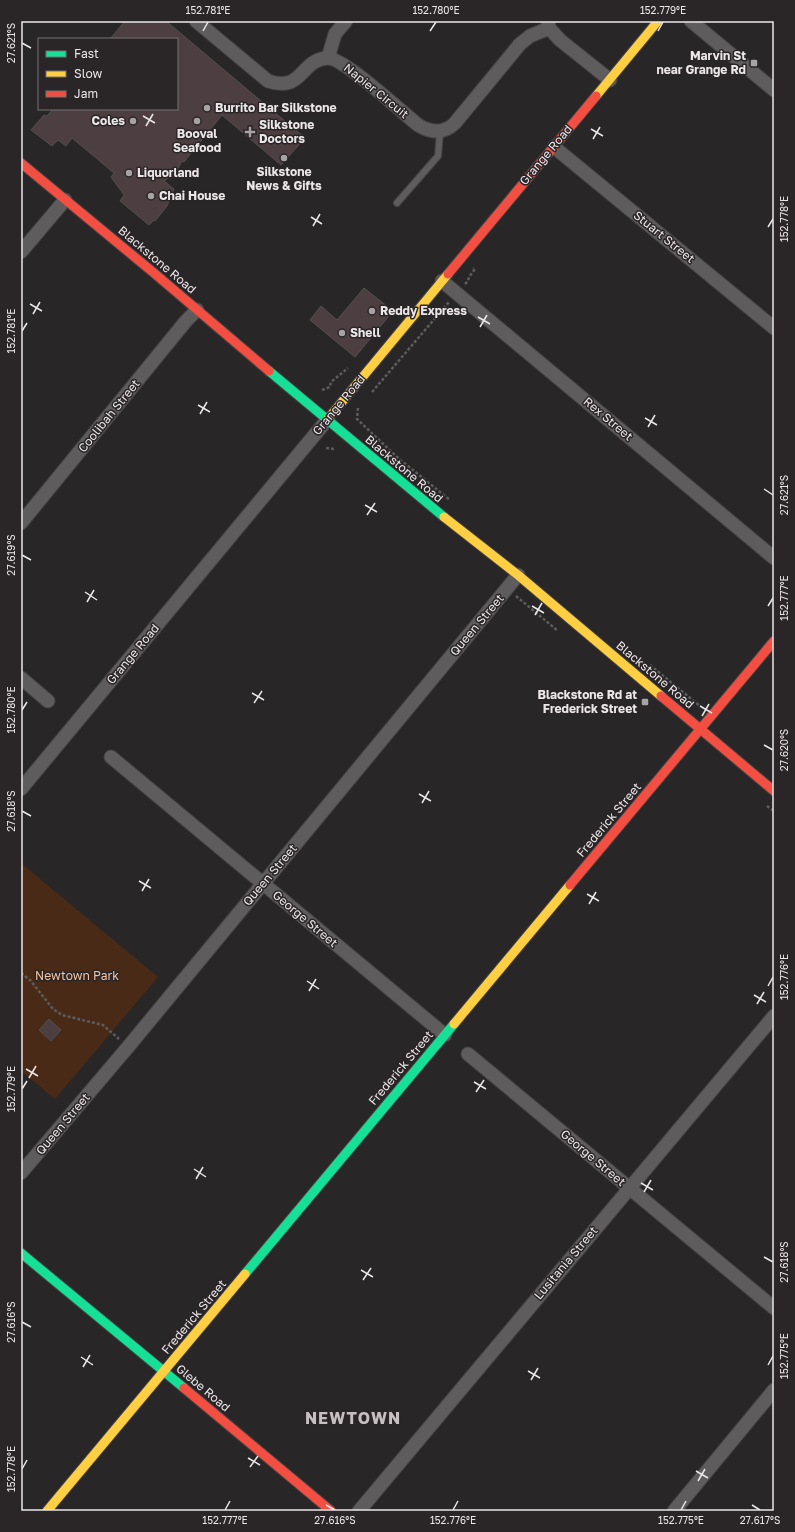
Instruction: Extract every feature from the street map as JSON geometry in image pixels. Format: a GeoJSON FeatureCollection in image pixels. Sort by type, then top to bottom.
{"type":"FeatureCollection","features":[{"type":"Feature","properties":{"kind":"street"},"geometry":{"type":"LineString","coordinates":[[196,21],[268,81],[275,83],[291,82],[298,78],[310,65],[318,60],[328,58],[335,34],[346,21]]}},
{"type":"Feature","properties":{"kind":"street","name":"Grange Road"},"geometry":{"type":"LineString","coordinates":[[21,789],[658,21]]}},
{"type":"Feature","properties":{"kind":"street"},"geometry":{"type":"LineString","coordinates":[[691,21],[774,90]]}},
{"type":"Feature","properties":{"kind":"street"},"geometry":{"type":"LineString","coordinates":[[440,132],[455,123],[520,44],[530,36],[549,25],[560,40],[610,80]]}},
{"type":"Feature","properties":{"kind":"street","name":"Napier Circuit"},"geometry":{"type":"LineString","coordinates":[[328,58],[345,65],[418,125],[427,130],[440,132]]}},
{"type":"Feature","properties":{"kind":"street","name":"Stuart Street"},"geometry":{"type":"LineString","coordinates":[[554,147],[774,328]]}},
{"type":"Feature","properties":{"kind":"street","name":"Blackstone Road"},"geometry":{"type":"LineString","coordinates":[[21,163],[326,420],[416,495],[518,575],[774,791]]}},
{"type":"Feature","properties":{"kind":"street"},"geometry":{"type":"LineString","coordinates":[[21,252],[65,200]]}},
{"type":"Feature","properties":{"kind":"street","name":"Rex Street"},"geometry":{"type":"LineString","coordinates":[[442,281],[774,558]]}},
{"type":"Feature","properties":{"kind":"street","name":"Coolibah Street"},"geometry":{"type":"LineString","coordinates":[[21,523],[186,321],[197,310]]}},
{"type":"Feature","properties":{"kind":"street","name":"Queen Street"},"geometry":{"type":"LineString","coordinates":[[21,1173],[128,1047],[518,575]]}},
{"type":"Feature","properties":{"kind":"street","name":"Frederick Street"},"geometry":{"type":"LineString","coordinates":[[47,1511],[774,641]]}},
{"type":"Feature","properties":{"kind":"street"},"geometry":{"type":"LineString","coordinates":[[21,678],[48,701]]}},
{"type":"Feature","properties":{"kind":"street","name":"George Street"},"geometry":{"type":"LineString","coordinates":[[111,758],[445,1035]]}},
{"type":"Feature","properties":{"kind":"street","name":"Lusitania Street"},"geometry":{"type":"LineString","coordinates":[[359,1511],[774,1016]]}},
{"type":"Feature","properties":{"kind":"street","name":"George Street"},"geometry":{"type":"LineString","coordinates":[[468,1054],[774,1308]]}},
{"type":"Feature","properties":{"kind":"street","name":"Glebe Road"},"geometry":{"type":"LineString","coordinates":[[21,1253],[331,1511]]}},
{"type":"Feature","properties":{"kind":"street"},"geometry":{"type":"LineString","coordinates":[[674,1511],[774,1390]]}},
{"type":"Feature","properties":{"kind":"lane"},"geometry":{"type":"LineString","coordinates":[[397,204],[438,156],[440,132]]}},
{"type":"Feature","properties":{"kind":"path"},"geometry":{"type":"LineString","coordinates":[[465,284],[475,269],[473,268]]}},
{"type":"Feature","properties":{"kind":"path"},"geometry":{"type":"LineString","coordinates":[[372,393],[449,302]]}},
{"type":"Feature","properties":{"kind":"path"},"geometry":{"type":"LineString","coordinates":[[322,390],[330,387],[331,382],[346,371],[351,365]]}},
{"type":"Feature","properties":{"kind":"path"},"geometry":{"type":"LineString","coordinates":[[357,410],[362,404]]}},
{"type":"Feature","properties":{"kind":"path"},"geometry":{"type":"LineString","coordinates":[[326,448],[339,450]]}},
{"type":"Feature","properties":{"kind":"path"},"geometry":{"type":"LineString","coordinates":[[507,588],[561,633]]}},
{"type":"Feature","properties":{"kind":"path"},"geometry":{"type":"LineString","coordinates":[[763,802],[774,811]]}},
{"type":"Feature","properties":{"kind":"path"},"geometry":{"type":"LineString","coordinates":[[21,974],[30,980],[53,1009],[62,1015],[103,1025],[128,1047]]}},
{"type":"Feature","properties":{"kind":"green space","name":"Newtown Park"},"geometry":{"type":"Polygon","coordinates":[[[21,863],[158,977],[55,1099],[21,1071],[21,863]],[[49,1019],[39,1030],[51,1041],[61,1030],[49,1019]]]}},
{"type":"Feature","properties":{"kind":"building"},"geometry":{"type":"Polygon","coordinates":[[[125,21],[166,21],[305,138],[281,165],[222,115],[184,162],[182,161],[176,172],[164,181],[174,189],[167,206],[155,221],[154,220],[149,225],[120,201],[124,195],[111,177],[114,173],[72,138],[66,146],[58,140],[52,146],[31,130],[44,115],[47,116],[52,110],[178,110],[178,38],[111,38],[125,21]]]}},
{"type":"Feature","properties":{"kind":"building"},"geometry":{"type":"Polygon","coordinates":[[[364,288],[393,311],[355,357],[310,320],[321,306],[337,320],[364,288]]]}},
{"type":"Feature","properties":{"kind":"building"},"geometry":{"type":"Polygon","coordinates":[[[49,1019],[61,1030],[51,1041],[39,1030],[49,1019]]]}},
{"type":"Feature","properties":{"kind":"traffic: fast"},"geometry":{"type":"LineString","coordinates":[[269,371],[444,517]]}},
{"type":"Feature","properties":{"kind":"traffic: fast"},"geometry":{"type":"LineString","coordinates":[[245,1274],[454,1024]]}},
{"type":"Feature","properties":{"kind":"traffic: fast"},"geometry":{"type":"LineString","coordinates":[[21,1253],[184,1388]]}},
{"type":"Feature","properties":{"kind":"traffic: slow"},"geometry":{"type":"LineString","coordinates":[[596,96],[658,21]]}},
{"type":"Feature","properties":{"kind":"traffic: slow"},"geometry":{"type":"LineString","coordinates":[[327,420],[448,274]]}},
{"type":"Feature","properties":{"kind":"traffic: slow"},"geometry":{"type":"LineString","coordinates":[[444,517],[518,575],[661,696]]}},
{"type":"Feature","properties":{"kind":"traffic: slow"},"geometry":{"type":"LineString","coordinates":[[454,1024],[570,885]]}},
{"type":"Feature","properties":{"kind":"traffic: slow"},"geometry":{"type":"LineString","coordinates":[[47,1511],[245,1274]]}},
{"type":"Feature","properties":{"kind":"traffic: jam"},"geometry":{"type":"LineString","coordinates":[[448,274],[596,96]]}},
{"type":"Feature","properties":{"kind":"traffic: jam"},"geometry":{"type":"LineString","coordinates":[[21,163],[269,371]]}},
{"type":"Feature","properties":{"kind":"traffic: jam"},"geometry":{"type":"LineString","coordinates":[[570,885],[774,641]]}},
{"type":"Feature","properties":{"kind":"traffic: jam"},"geometry":{"type":"LineString","coordinates":[[661,696],[774,791]]}},
{"type":"Feature","properties":{"kind":"traffic: jam"},"geometry":{"type":"LineString","coordinates":[[184,1388],[331,1511]]}},
{"type":"Feature","properties":{"kind":"place","name":"Marvin St near Grange Rd"},"geometry":{"type":"Point","coordinates":[754,63]}},
{"type":"Feature","properties":{"kind":"place","name":"Burrito Bar Silkstone"},"geometry":{"type":"Point","coordinates":[207,108]}},
{"type":"Feature","properties":{"kind":"place","name":"Coles"},"geometry":{"type":"Point","coordinates":[133,121]}},
{"type":"Feature","properties":{"kind":"place","name":"Booval Seafood"},"geometry":{"type":"Point","coordinates":[197,121]}},
{"type":"Feature","properties":{"kind":"place","name":"Silkstone Doctors"},"geometry":{"type":"Point","coordinates":[250,132]}},
{"type":"Feature","properties":{"kind":"place","name":"Silkstone News & Gifts"},"geometry":{"type":"Point","coordinates":[284,158]}},
{"type":"Feature","properties":{"kind":"place","name":"Liquorland"},"geometry":{"type":"Point","coordinates":[129,173]}},
{"type":"Feature","properties":{"kind":"place","name":"Chai House"},"geometry":{"type":"Point","coordinates":[151,196]}},
{"type":"Feature","properties":{"kind":"place","name":"Reddy Express"},"geometry":{"type":"Point","coordinates":[372,311]}},
{"type":"Feature","properties":{"kind":"place","name":"Shell"},"geometry":{"type":"Point","coordinates":[342,333]}},
{"type":"Feature","properties":{"kind":"place","name":"Blackstone Rd at Frederick Street"},"geometry":{"type":"Point","coordinates":[645,702]}},
{"type":"Feature","properties":{"kind":"district","name":"NEWTOWN"},"geometry":{"type":"Point","coordinates":[353,1418]}}]}
